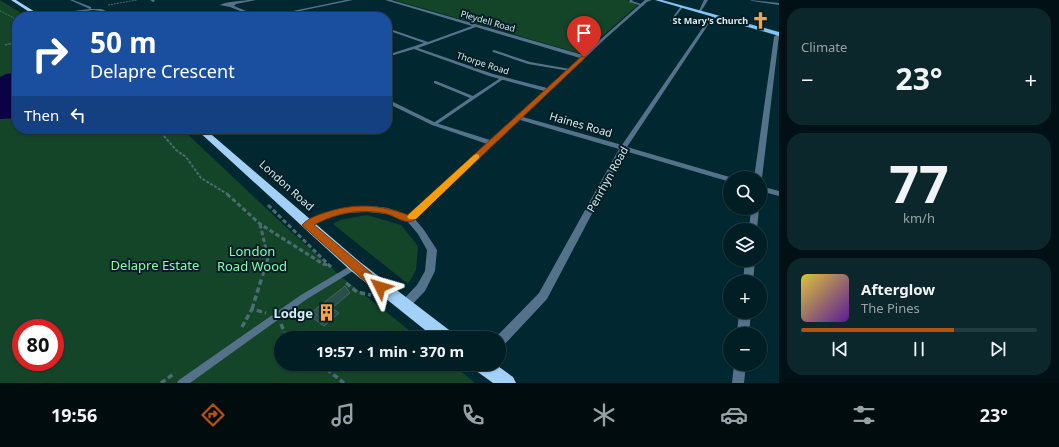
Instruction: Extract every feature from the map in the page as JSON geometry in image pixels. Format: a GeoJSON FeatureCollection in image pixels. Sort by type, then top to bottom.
{"type":"FeatureCollection","features":[{"type":"Feature","properties":{"kind":"highway"},"geometry":{"type":"LineString","coordinates":[[13,0],[32,12]]}},
{"type":"Feature","properties":{"kind":"highway","name":"London Road"},"geometry":{"type":"LineString","coordinates":[[206,134],[355,266],[438,331]]}},
{"type":"Feature","properties":{"kind":"highway"},"geometry":{"type":"LineString","coordinates":[[491,371],[507,383]]}},
{"type":"Feature","properties":{"kind":"main road"},"geometry":{"type":"LineString","coordinates":[[657,0],[779,34]]}},
{"type":"Feature","properties":{"kind":"street"},"geometry":{"type":"LineString","coordinates":[[250,12],[233,4],[254,0]]}},
{"type":"Feature","properties":{"kind":"street"},"geometry":{"type":"LineString","coordinates":[[291,12],[351,0]]}},
{"type":"Feature","properties":{"kind":"street","name":"Pleydell Road"},"geometry":{"type":"LineString","coordinates":[[387,0],[584,57]]}},
{"type":"Feature","properties":{"kind":"street"},"geometry":{"type":"LineString","coordinates":[[410,219],[518,117],[650,0]]}},
{"type":"Feature","properties":{"kind":"street"},"geometry":{"type":"LineString","coordinates":[[699,12],[706,0]]}},
{"type":"Feature","properties":{"kind":"street"},"geometry":{"type":"LineString","coordinates":[[752,0],[779,4]]}},
{"type":"Feature","properties":{"kind":"street","name":"Penrhyn Road"},"geometry":{"type":"LineString","coordinates":[[506,335],[543,296],[623,148],[711,18],[715,17]]}},
{"type":"Feature","properties":{"kind":"street"},"geometry":{"type":"LineString","coordinates":[[392,55],[475,26]]}},
{"type":"Feature","properties":{"kind":"street"},"geometry":{"type":"LineString","coordinates":[[392,31],[428,43]]}},
{"type":"Feature","properties":{"kind":"street"},"geometry":{"type":"LineString","coordinates":[[759,171],[776,37],[779,34]]}},
{"type":"Feature","properties":{"kind":"street","name":"Thorpe Road"},"geometry":{"type":"LineString","coordinates":[[414,48],[491,75],[548,90]]}},
{"type":"Feature","properties":{"kind":"street"},"geometry":{"type":"LineString","coordinates":[[392,103],[434,124],[491,143]]}},
{"type":"Feature","properties":{"kind":"street","name":"Haines Road"},"geometry":{"type":"LineString","coordinates":[[518,117],[723,177]]}},
{"type":"Feature","properties":{"kind":"street"},"geometry":{"type":"LineString","coordinates":[[767,190],[779,194]]}},
{"type":"Feature","properties":{"kind":"street"},"geometry":{"type":"LineString","coordinates":[[307,225],[321,217],[343,210],[367,209],[388,211],[410,219],[421,232],[432,250],[430,271],[421,288],[404,306]]}},
{"type":"Feature","properties":{"kind":"street"},"geometry":{"type":"LineString","coordinates":[[738,383],[739,371]]}},
{"type":"Feature","properties":{"kind":"lane"},"geometry":{"type":"LineString","coordinates":[[71,0],[90,8]]}},
{"type":"Feature","properties":{"kind":"lane"},"geometry":{"type":"LineString","coordinates":[[632,0],[630,1],[643,5]]}},
{"type":"Feature","properties":{"kind":"lane"},"geometry":{"type":"LineString","coordinates":[[671,20],[682,7]]}},
{"type":"Feature","properties":{"kind":"lane"},"geometry":{"type":"LineString","coordinates":[[67,12],[90,8]]}},
{"type":"Feature","properties":{"kind":"lane"},"geometry":{"type":"LineString","coordinates":[[72,12],[93,9],[107,12]]}},
{"type":"Feature","properties":{"kind":"lane"},"geometry":{"type":"LineString","coordinates":[[494,51],[529,62],[570,70]]}},
{"type":"Feature","properties":{"kind":"lane"},"geometry":{"type":"LineString","coordinates":[[434,124],[503,78]]}},
{"type":"Feature","properties":{"kind":"lane"},"geometry":{"type":"LineString","coordinates":[[435,82],[472,98]]}},
{"type":"Feature","properties":{"kind":"lane"},"geometry":{"type":"LineString","coordinates":[[182,383],[277,316],[355,266]]}},
{"type":"Feature","properties":{"kind":"path"},"geometry":{"type":"LineString","coordinates":[[90,8],[137,0]]}},
{"type":"Feature","properties":{"kind":"path"},"geometry":{"type":"LineString","coordinates":[[0,11],[12,17]]}},
{"type":"Feature","properties":{"kind":"path"},"geometry":{"type":"LineString","coordinates":[[5,45],[12,43]]}},
{"type":"Feature","properties":{"kind":"path"},"geometry":{"type":"LineString","coordinates":[[162,134],[176,150],[186,156],[201,178],[231,196],[260,224],[323,264],[330,265]]}},
{"type":"Feature","properties":{"kind":"path"},"geometry":{"type":"LineString","coordinates":[[236,331],[242,327],[252,309],[268,258],[260,224]]}},
{"type":"Feature","properties":{"kind":"path"},"geometry":{"type":"LineString","coordinates":[[252,309],[277,316],[284,331]]}},
{"type":"Feature","properties":{"kind":"path"},"geometry":{"type":"LineString","coordinates":[[162,383],[180,370]]}},
{"type":"Feature","properties":{"kind":"path"},"geometry":{"type":"LineString","coordinates":[[329,371],[344,383]]}},
{"type":"Feature","properties":{"kind":"green space","name":"Delapre Estate"},"geometry":{"type":"Polygon","coordinates":[[[0,0],[19,12],[12,12],[12,134],[187,134],[287,228],[343,278],[410,331],[274,331],[274,371],[460,371],[475,383],[0,383],[0,0]]]}},
{"type":"Feature","properties":{"kind":"green space"},"geometry":{"type":"Polygon","coordinates":[[[394,0],[629,0],[628,1],[639,4],[582,54],[394,0]]]}},
{"type":"Feature","properties":{"kind":"green space"},"geometry":{"type":"Polygon","coordinates":[[[367,215],[401,225],[418,246],[416,270],[408,284],[333,224],[340,220],[367,215]]]}},
{"type":"Feature","properties":{"kind":"shaded area"},"geometry":{"type":"Polygon","coordinates":[[[12,73],[12,118],[0,119],[0,77],[12,73]]]}},
{"type":"Feature","properties":{"kind":"building","name":"Lodge"},"geometry":{"type":"Polygon","coordinates":[[[345,286],[350,293],[332,308],[339,313],[324,326],[313,318],[317,315],[312,312],[345,286]]]}},
{"type":"Feature","properties":{"kind":"slow traffic"},"geometry":{"type":"LineString","coordinates":[[412,217],[477,156]]}},
{"type":"Feature","properties":{"kind":"place","name":"St Mary's Church"},"geometry":{"type":"Point","coordinates":[761,20]}},
{"type":"Feature","properties":{"kind":"place","name":"Lodge"},"geometry":{"type":"Point","coordinates":[326,313]}},
{"type":"Feature","properties":{"kind":"route"},"geometry":{"type":"LineString","coordinates":[[380,287],[307,225],[321,217],[343,210],[367,209],[388,211],[410,219],[584,57]]}},
{"type":"Feature","properties":{"kind":"park label","name":"London Road Wood"},"geometry":{"type":"Point","coordinates":[252,258]}}]}
